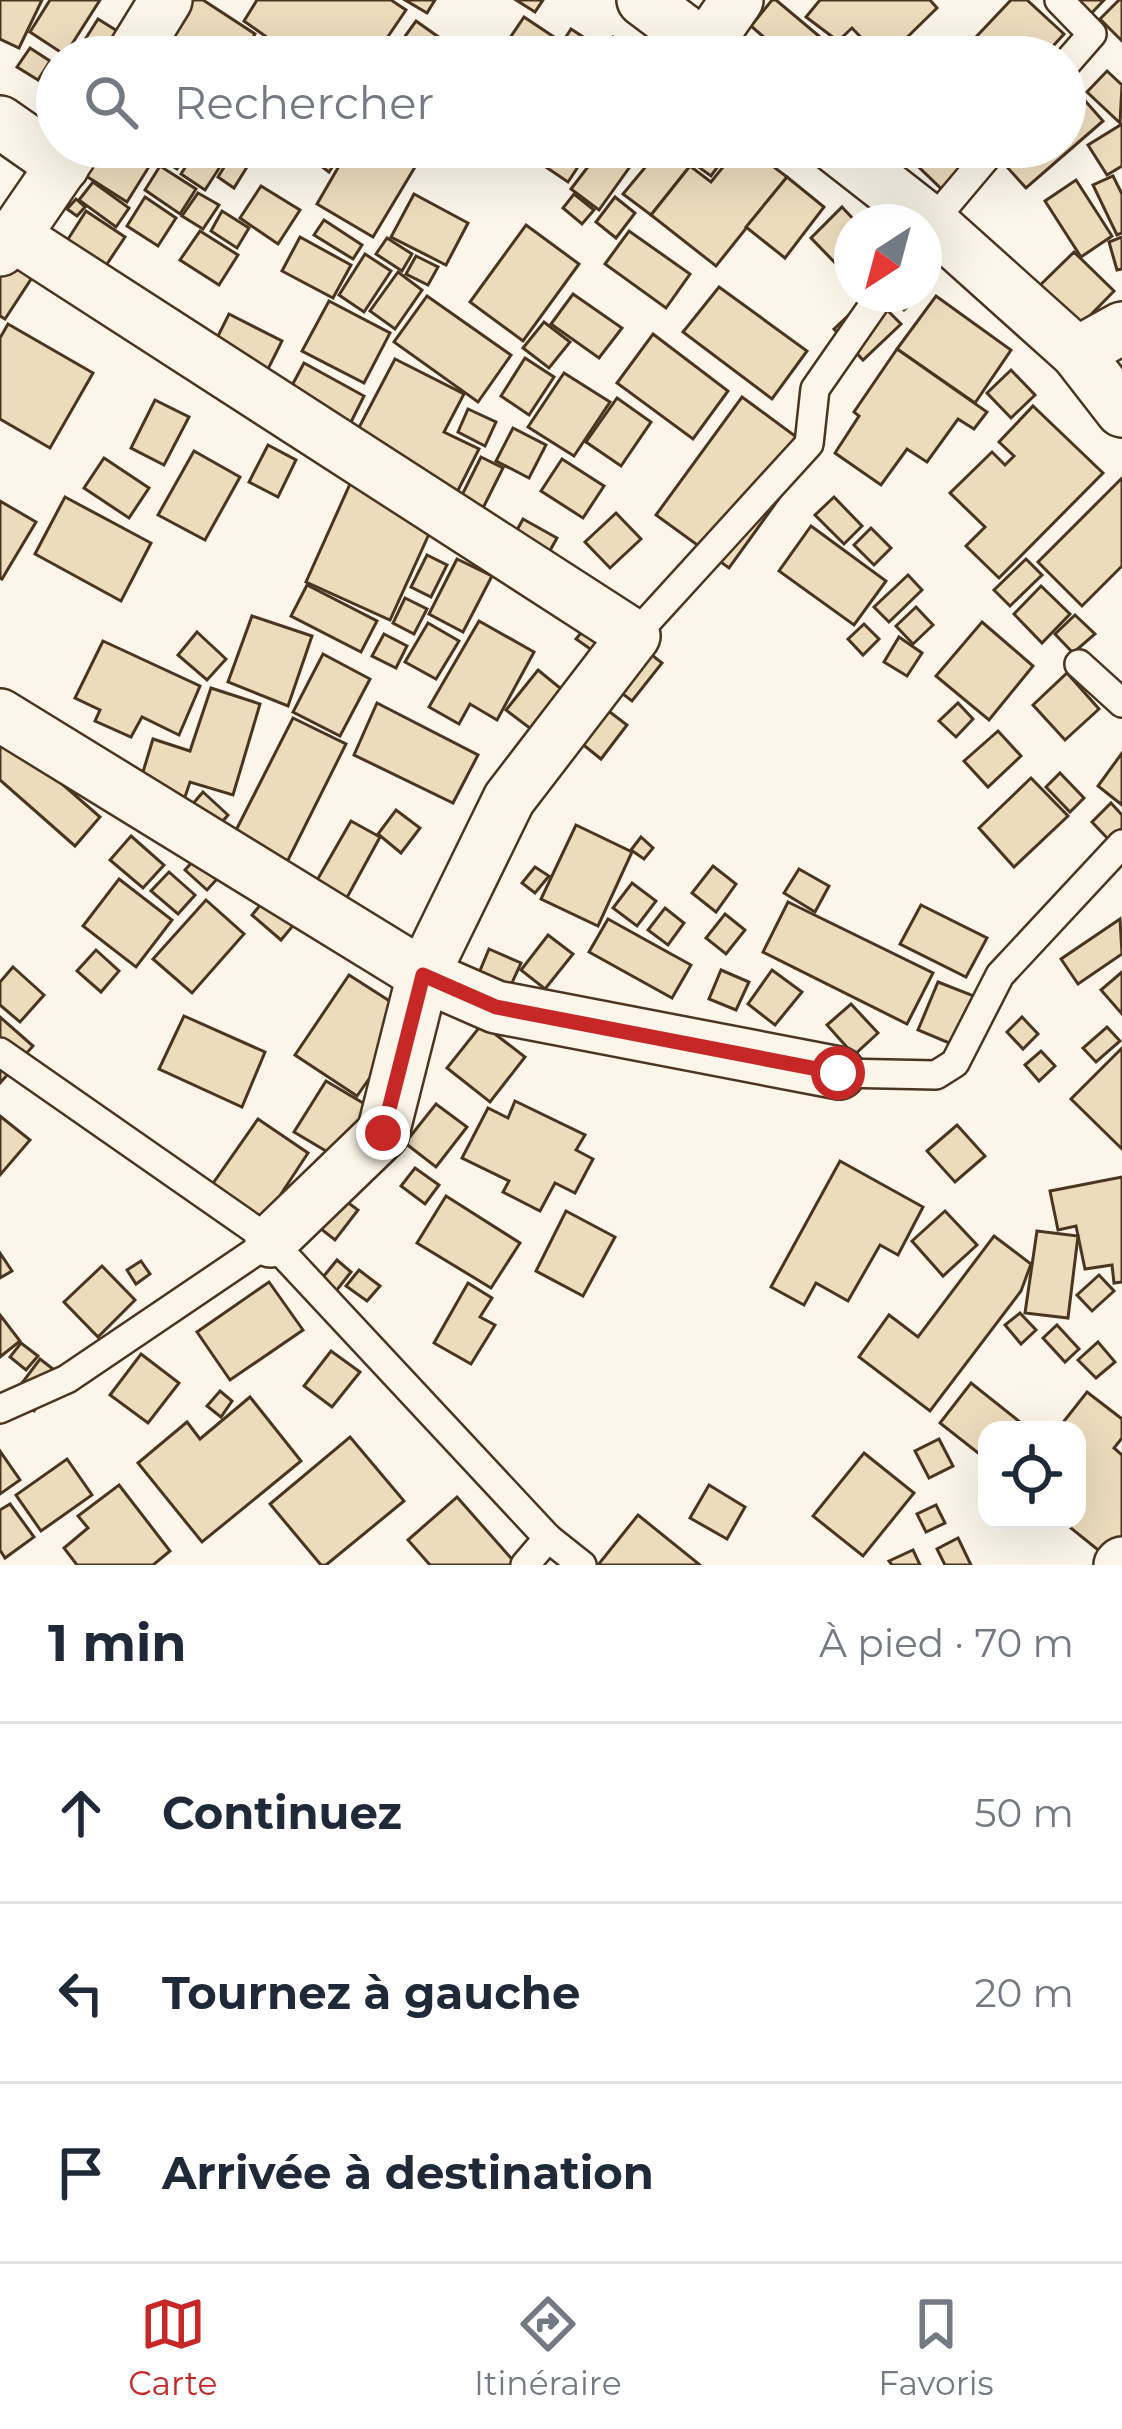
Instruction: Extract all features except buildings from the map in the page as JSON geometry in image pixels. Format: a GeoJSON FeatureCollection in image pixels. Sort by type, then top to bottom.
{"type":"FeatureCollection","features":[{"type":"Feature","properties":{"kind":"street"},"geometry":{"type":"LineString","coordinates":[[144,36],[166,0]]}},
{"type":"Feature","properties":{"kind":"street"},"geometry":{"type":"LineString","coordinates":[[643,0],[691,36]]}},
{"type":"Feature","properties":{"kind":"street"},"geometry":{"type":"LineString","coordinates":[[720,36],[737,0]]}},
{"type":"Feature","properties":{"kind":"street"},"geometry":{"type":"LineString","coordinates":[[0,122],[36,140]]}},
{"type":"Feature","properties":{"kind":"street"},"geometry":{"type":"LineString","coordinates":[[60,168],[7,243],[634,636],[509,799],[423,975],[383,1133],[271,1241]]}},
{"type":"Feature","properties":{"kind":"street"},"geometry":{"type":"LineString","coordinates":[[859,168],[900,204]]}},
{"type":"Feature","properties":{"kind":"street"},"geometry":{"type":"LineString","coordinates":[[942,240],[1077,352],[1122,411]]}},
{"type":"Feature","properties":{"kind":"street"},"geometry":{"type":"LineString","coordinates":[[1077,352],[1122,328]]}},
{"type":"Feature","properties":{"kind":"street"},"geometry":{"type":"LineString","coordinates":[[0,715],[423,975],[496,1007],[838,1073]]}},
{"type":"Feature","properties":{"kind":"lane"},"geometry":{"type":"LineString","coordinates":[[1059,0],[1092,34],[1086,41]]}},
{"type":"Feature","properties":{"kind":"lane"},"geometry":{"type":"LineString","coordinates":[[942,211],[978,168]]}},
{"type":"Feature","properties":{"kind":"lane"},"geometry":{"type":"LineString","coordinates":[[634,636],[809,444],[815,389],[868,312]]}},
{"type":"Feature","properties":{"kind":"lane"},"geometry":{"type":"LineString","coordinates":[[1078,664],[1122,703]]}},
{"type":"Feature","properties":{"kind":"lane"},"geometry":{"type":"LineString","coordinates":[[838,1073],[936,1076],[955,1064],[1000,975],[1122,844]]}},
{"type":"Feature","properties":{"kind":"lane"},"geometry":{"type":"LineString","coordinates":[[0,1052],[271,1241],[548,1538],[582,1565]]}},
{"type":"Feature","properties":{"kind":"lane"},"geometry":{"type":"LineString","coordinates":[[0,1409],[67,1379],[271,1241]]}},
{"type":"Feature","properties":{"kind":"lane"},"geometry":{"type":"LineString","coordinates":[[525,1565],[548,1538]]}},
{"type":"Feature","properties":{"kind":"route"},"geometry":{"type":"LineString","coordinates":[[383,1133],[423,975],[496,1007],[838,1073]]}}]}
